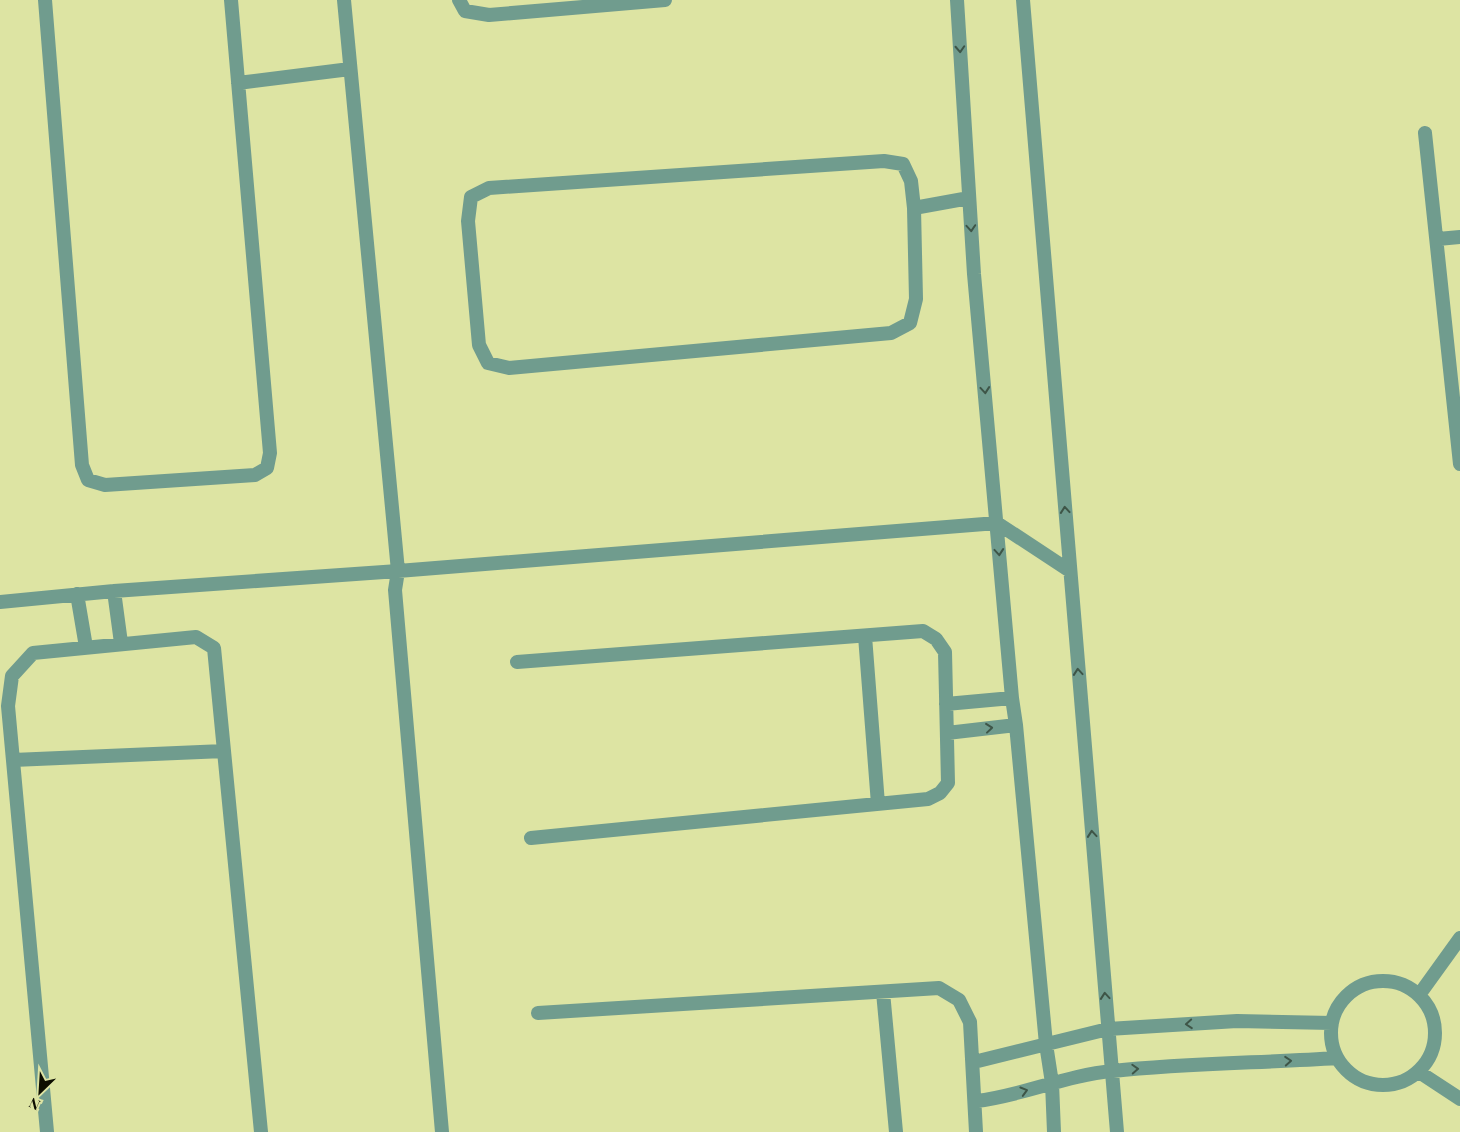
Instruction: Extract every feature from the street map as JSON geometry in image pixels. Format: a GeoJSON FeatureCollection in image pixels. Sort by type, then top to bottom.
{"type":"FeatureCollection","features":[{"type":"Feature","properties":{"kind":"street"},"geometry":{"type":"LineString","coordinates":[[45,0],[82,465],[88,480],[105,485],[255,475],[267,468],[270,453],[231,0]]}},
{"type":"Feature","properties":{"kind":"street"},"geometry":{"type":"LineString","coordinates":[[344,0],[398,571],[395,590],[442,1132]]}},
{"type":"Feature","properties":{"kind":"street"},"geometry":{"type":"LineString","coordinates":[[459,0],[465,11],[489,15],[665,0]]}},
{"type":"Feature","properties":{"kind":"street"},"geometry":{"type":"LineString","coordinates":[[957,0],[969,198],[1012,698],[1046,1044],[1052,1082],[1054,1132]]}},
{"type":"Feature","properties":{"kind":"street"},"geometry":{"type":"LineString","coordinates":[[1023,0],[1117,1132]]}},
{"type":"Feature","properties":{"kind":"street"},"geometry":{"type":"LineString","coordinates":[[238,83],[350,69]]}},
{"type":"Feature","properties":{"kind":"street"},"geometry":{"type":"LineString","coordinates":[[1425,133],[1438,239],[1460,464]]}},
{"type":"Feature","properties":{"kind":"street"},"geometry":{"type":"LineString","coordinates":[[884,161],[902,164],[912,181],[914,208],[916,299],[910,323],[891,333],[509,368],[488,363],[478,345],[468,222],[471,197],[489,188],[884,161]]}},
{"type":"Feature","properties":{"kind":"street"},"geometry":{"type":"LineString","coordinates":[[914,208],[969,198]]}},
{"type":"Feature","properties":{"kind":"street"},"geometry":{"type":"LineString","coordinates":[[1438,239],[1460,237]]}},
{"type":"Feature","properties":{"kind":"street"},"geometry":{"type":"LineString","coordinates":[[0,602],[76,594],[398,571],[997,523],[1070,571]]}},
{"type":"Feature","properties":{"kind":"street"},"geometry":{"type":"LineString","coordinates":[[114,591],[121,643]]}},
{"type":"Feature","properties":{"kind":"street"},"geometry":{"type":"LineString","coordinates":[[76,594],[86,647]]}},
{"type":"Feature","properties":{"kind":"street"},"geometry":{"type":"LineString","coordinates":[[517,662],[923,631],[936,639],[945,652],[948,783],[940,794],[928,799],[530,838]]}},
{"type":"Feature","properties":{"kind":"street"},"geometry":{"type":"LineString","coordinates":[[865,636],[878,804]]}},
{"type":"Feature","properties":{"kind":"street"},"geometry":{"type":"LineString","coordinates":[[47,1132],[8,706],[12,676],[34,652],[196,637],[214,648],[261,1132]]}},
{"type":"Feature","properties":{"kind":"street"},"geometry":{"type":"LineString","coordinates":[[946,704],[1012,698]]}},
{"type":"Feature","properties":{"kind":"street"},"geometry":{"type":"LineString","coordinates":[[947,733],[1016,725]]}},
{"type":"Feature","properties":{"kind":"street"},"geometry":{"type":"LineString","coordinates":[[13,760],[224,751]]}},
{"type":"Feature","properties":{"kind":"street"},"geometry":{"type":"LineString","coordinates":[[1419,995],[1460,938]]}},
{"type":"Feature","properties":{"kind":"street"},"geometry":{"type":"LineString","coordinates":[[1375,982],[1391,982],[1406,986],[1419,995],[1430,1009],[1435,1025],[1435,1042],[1430,1058],[1419,1072],[1406,1080],[1391,1085],[1375,1085],[1360,1080],[1347,1070],[1337,1058],[1331,1035],[1332,1023],[1337,1008],[1347,996],[1360,987],[1375,982]]}},
{"type":"Feature","properties":{"kind":"street"},"geometry":{"type":"LineString","coordinates":[[538,1013],[939,988],[959,1000],[970,1022],[974,1062],[976,1132]]}},
{"type":"Feature","properties":{"kind":"street"},"geometry":{"type":"LineString","coordinates":[[883,992],[896,1132]]}},
{"type":"Feature","properties":{"kind":"street"},"geometry":{"type":"LineString","coordinates":[[974,1062],[1108,1029],[1238,1021],[1332,1023]]}},
{"type":"Feature","properties":{"kind":"street"},"geometry":{"type":"LineString","coordinates":[[976,1101],[995,1099],[1052,1082],[1112,1071],[1337,1058]]}},
{"type":"Feature","properties":{"kind":"street"},"geometry":{"type":"LineString","coordinates":[[1419,1072],[1460,1100]]}}]}
